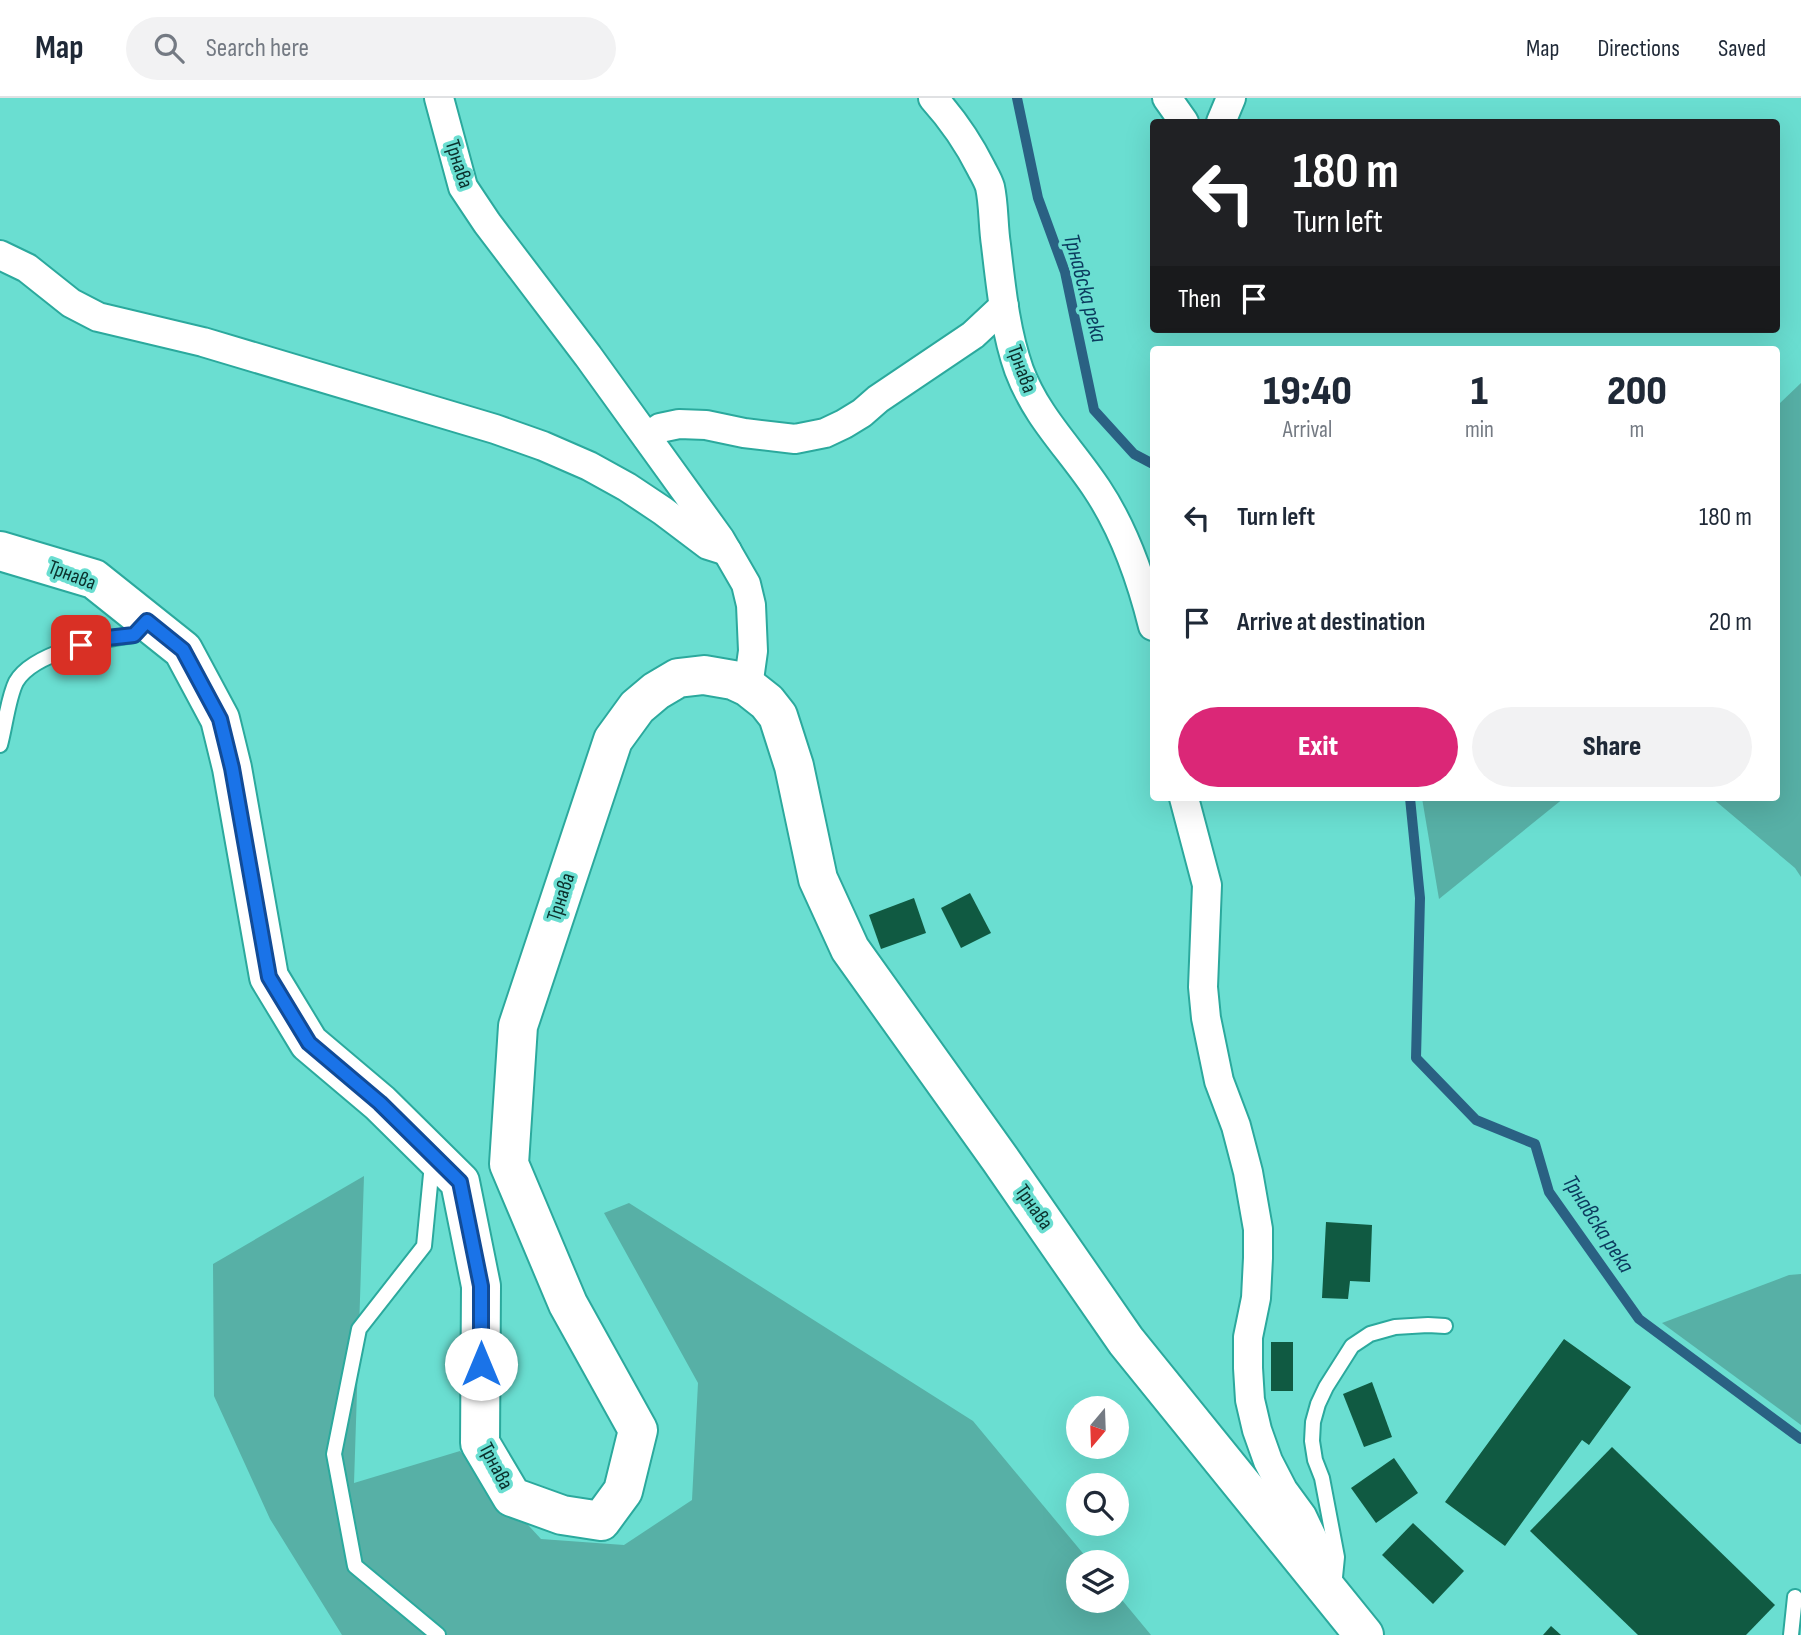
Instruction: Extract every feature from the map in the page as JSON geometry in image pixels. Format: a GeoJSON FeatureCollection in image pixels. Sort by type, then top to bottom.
{"type":"FeatureCollection","features":[{"type":"Feature","properties":{"kind":"main road","name":"Трнава"},"geometry":{"type":"LineString","coordinates":[[0,551],[94,579],[183,650],[220,719],[232,768],[269,977],[309,1043],[380,1103],[460,1182],[481,1286],[480,1443],[512,1497],[562,1515],[601,1521],[623,1491],[638,1430],[568,1304],[509,1164],[517,1026],[613,740],[637,706],[656,691],[678,678],[704,675],[733,680],[748,687],[767,702],[778,716],[793,766],[818,878],[850,950],[1126,1341],[1364,1635]]}},
{"type":"Feature","properties":{"kind":"street","name":"Трнава"},"geometry":{"type":"LineString","coordinates":[[439,98],[463,187],[720,539],[746,584],[751,605],[753,651],[748,687]]}},
{"type":"Feature","properties":{"kind":"street","name":"Трнава"},"geometry":{"type":"LineString","coordinates":[[933,98],[960,132],[990,186],[1004,306],[1020,372],[1052,431],[1098,490],[1116,522],[1132,556],[1150,614]]}},
{"type":"Feature","properties":{"kind":"street"},"geometry":{"type":"LineString","coordinates":[[1167,98],[1182,119]]}},
{"type":"Feature","properties":{"kind":"street"},"geometry":{"type":"LineString","coordinates":[[1222,119],[1231,98]]}},
{"type":"Feature","properties":{"kind":"street"},"geometry":{"type":"LineString","coordinates":[[0,255],[27,268],[71,303],[98,317],[203,342],[495,429],[543,446],[589,466],[627,487],[663,510],[708,545],[727,551]]}},
{"type":"Feature","properties":{"kind":"street"},"geometry":{"type":"LineString","coordinates":[[646,437],[660,428],[679,424],[706,425],[794,439],[825,433],[862,413],[878,399],[973,335],[1004,306]]}},
{"type":"Feature","properties":{"kind":"street"},"geometry":{"type":"LineString","coordinates":[[1185,801],[1208,885],[1203,987],[1210,1039],[1219,1081],[1236,1126],[1248,1172],[1258,1229],[1256,1298],[1248,1337],[1250,1400],[1268,1461],[1283,1490],[1302,1516],[1322,1558],[1329,1591]]}},
{"type":"Feature","properties":{"kind":"lane"},"geometry":{"type":"LineString","coordinates":[[0,745],[13,688],[31,666],[81,645],[134,635],[147,621]]}},
{"type":"Feature","properties":{"kind":"lane"},"geometry":{"type":"LineString","coordinates":[[433,1155],[424,1246],[359,1329],[334,1454],[355,1566],[438,1635]]}},
{"type":"Feature","properties":{"kind":"lane"},"geometry":{"type":"LineString","coordinates":[[1329,1591],[1337,1557],[1312,1441],[1318,1404],[1352,1346],[1370,1334],[1395,1327],[1445,1326]]}},
{"type":"Feature","properties":{"kind":"lane"},"geometry":{"type":"LineString","coordinates":[[1791,1635],[1795,1597]]}},
{"type":"Feature","properties":{"kind":"shaded area"},"geometry":{"type":"Polygon","coordinates":[[[1801,383],[1801,877],[1795,868],[1716,801],[1780,801],[1780,403],[1801,383]]]}},
{"type":"Feature","properties":{"kind":"shaded area"},"geometry":{"type":"Polygon","coordinates":[[[1423,801],[1560,801],[1439,899],[1423,801]]]}},
{"type":"Feature","properties":{"kind":"shaded area"},"geometry":{"type":"Polygon","coordinates":[[[364,1176],[354,1483],[460,1451],[541,1539],[624,1545],[692,1500],[698,1383],[604,1213],[629,1203],[973,1421],[1080,1550],[1066,1550],[1066,1613],[1129,1613],[1129,1608],[1151,1635],[342,1635],[270,1519],[214,1396],[213,1264],[364,1176]]]}},
{"type":"Feature","properties":{"kind":"shaded area"},"geometry":{"type":"Polygon","coordinates":[[[1801,1274],[1801,1425],[1662,1323],[1789,1275],[1801,1274]]]}},
{"type":"Feature","properties":{"kind":"building"},"geometry":{"type":"Polygon","coordinates":[[[970,893],[991,933],[961,948],[941,908],[970,893]]]}},
{"type":"Feature","properties":{"kind":"building"},"geometry":{"type":"Polygon","coordinates":[[[914,898],[926,933],[881,949],[869,915],[914,898]]]}},
{"type":"Feature","properties":{"kind":"building"},"geometry":{"type":"Polygon","coordinates":[[[1326,1222],[1372,1225],[1370,1282],[1350,1281],[1348,1299],[1322,1298],[1326,1222]]]}},
{"type":"Feature","properties":{"kind":"building"},"geometry":{"type":"Polygon","coordinates":[[[1564,1339],[1631,1387],[1589,1445],[1582,1440],[1505,1546],[1445,1502],[1564,1339]]]}},
{"type":"Feature","properties":{"kind":"building"},"geometry":{"type":"Polygon","coordinates":[[[1271,1342],[1293,1342],[1293,1391],[1271,1391],[1271,1342]]]}},
{"type":"Feature","properties":{"kind":"building"},"geometry":{"type":"Polygon","coordinates":[[[1372,1382],[1392,1437],[1364,1447],[1343,1394],[1372,1382]]]}},
{"type":"Feature","properties":{"kind":"building"},"geometry":{"type":"Polygon","coordinates":[[[1612,1447],[1775,1605],[1746,1635],[1638,1635],[1530,1531],[1612,1447]]]}},
{"type":"Feature","properties":{"kind":"building"},"geometry":{"type":"Polygon","coordinates":[[[1394,1458],[1418,1493],[1376,1523],[1351,1488],[1394,1458]]]}},
{"type":"Feature","properties":{"kind":"building"},"geometry":{"type":"Polygon","coordinates":[[[1413,1523],[1464,1571],[1433,1604],[1382,1555],[1413,1523]]]}},
{"type":"Feature","properties":{"kind":"building"},"geometry":{"type":"Polygon","coordinates":[[[1551,1626],[1561,1635],[1543,1635],[1551,1626]]]}},
{"type":"Feature","properties":{"kind":"waterway","name":"Трнавска река"},"geometry":{"type":"LineString","coordinates":[[1017,98],[1038,198],[1065,272],[1094,410],[1134,454],[1150,462]]}},
{"type":"Feature","properties":{"kind":"waterway","name":"Трнавска река"},"geometry":{"type":"LineString","coordinates":[[1410,801],[1420,898],[1416,1058],[1476,1120],[1535,1144],[1549,1192],[1639,1319],[1801,1439]]}},
{"type":"Feature","properties":{"kind":"route"},"geometry":{"type":"LineString","coordinates":[[81,645],[134,635],[147,621],[183,650],[220,719],[232,768],[269,977],[309,1043],[380,1103],[460,1182],[481,1286],[481,1364]]}}]}
